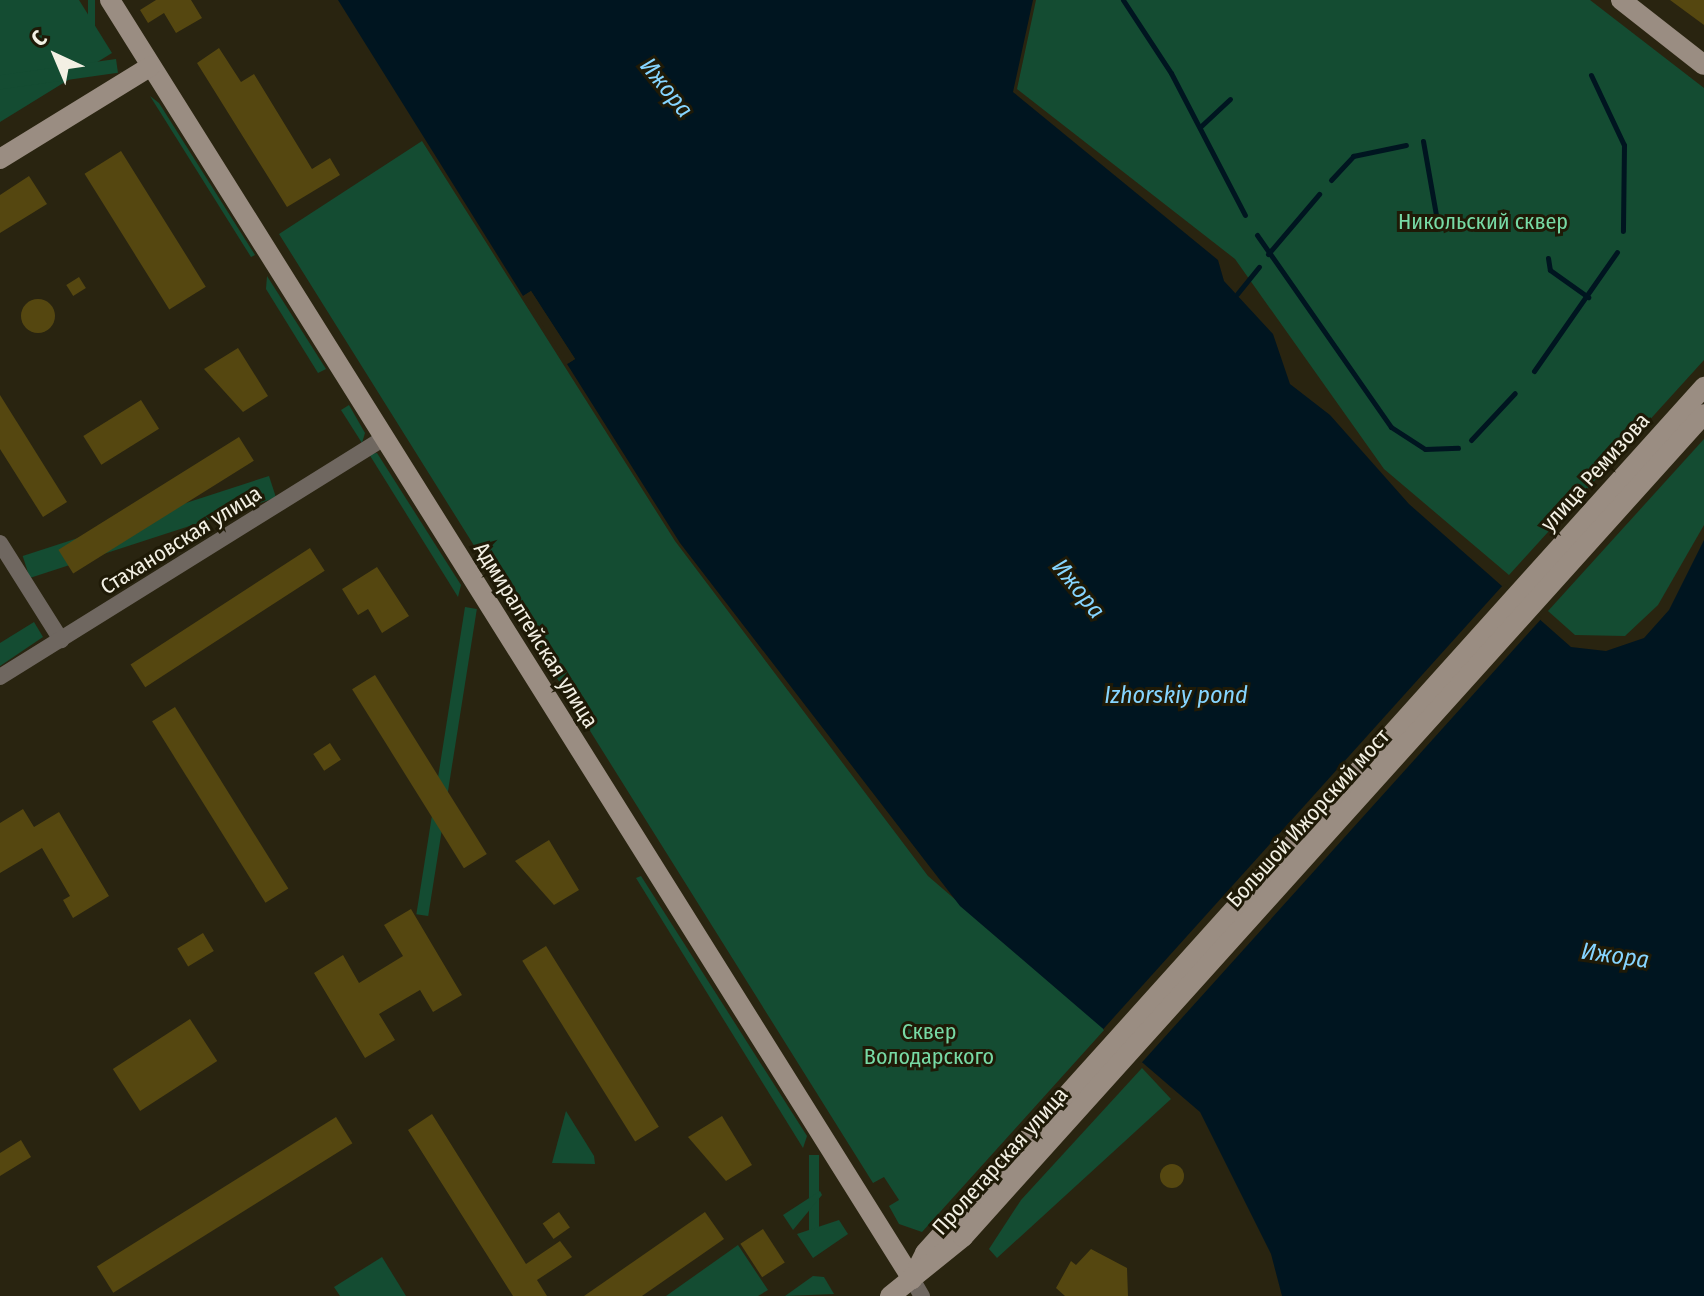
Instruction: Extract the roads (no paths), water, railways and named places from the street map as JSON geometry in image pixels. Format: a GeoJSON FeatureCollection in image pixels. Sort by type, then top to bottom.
{"type":"FeatureCollection","features":[{"type":"Feature","properties":{"kind":"street","name":"Адмиралтейская улица"},"geometry":{"type":"LineString","coordinates":[[110,0],[917,1288]]}},
{"type":"Feature","properties":{"kind":"street"},"geometry":{"type":"LineString","coordinates":[[1621,0],[1704,65]]}},
{"type":"Feature","properties":{"kind":"street"},"geometry":{"type":"LineString","coordinates":[[0,159],[151,66]]}},
{"type":"Feature","properties":{"kind":"street","name":"улица Ремизова"},"geometry":{"type":"LineString","coordinates":[[1529,594],[1704,387]]}},
{"type":"Feature","properties":{"kind":"street","name":"улица Ремизова"},"geometry":{"type":"LineString","coordinates":[[1529,594],[1704,414]]}},
{"type":"Feature","properties":{"kind":"street","name":"Стахановская улица"},"geometry":{"type":"LineString","coordinates":[[0,677],[384,438]]}},
{"type":"Feature","properties":{"kind":"street"},"geometry":{"type":"LineString","coordinates":[[0,543],[61,640]]}},
{"type":"Feature","properties":{"kind":"street","name":"Большой Ижорский мост"},"geometry":{"type":"LineString","coordinates":[[1111,1062],[1529,594]]}},
{"type":"Feature","properties":{"kind":"street","name":"Пролетарская улица"},"geometry":{"type":"LineString","coordinates":[[890,1296],[917,1288],[925,1253],[1111,1062]]}},
{"type":"Feature","properties":{"kind":"water","name":"Izhorskiy pond"},"geometry":{"type":"Polygon","coordinates":[[[338,0],[1033,0],[1013,92],[1218,260],[1224,281],[1273,334],[1290,384],[1330,415],[1409,504],[1571,647],[1606,651],[1644,638],[1669,610],[1704,540],[1704,1296],[1282,1296],[1271,1254],[1200,1112],[960,906],[680,543],[567,364],[575,359],[531,291],[523,296],[338,0]]]}},
{"type":"Feature","properties":{"kind":"waterway"},"geometry":{"type":"LineString","coordinates":[[1123,0],[1171,73],[1245,215]]}},
{"type":"Feature","properties":{"kind":"waterway"},"geometry":{"type":"LineString","coordinates":[[1591,75],[1624,145],[1623,231]]}},
{"type":"Feature","properties":{"kind":"waterway"},"geometry":{"type":"LineString","coordinates":[[1200,127],[1230,99]]}},
{"type":"Feature","properties":{"kind":"waterway"},"geometry":{"type":"LineString","coordinates":[[1423,141],[1436,215]]}},
{"type":"Feature","properties":{"kind":"waterway"},"geometry":{"type":"LineString","coordinates":[[1331,180],[1353,156],[1406,145]]}},
{"type":"Feature","properties":{"kind":"waterway"},"geometry":{"type":"LineString","coordinates":[[1268,254],[1319,194]]}},
{"type":"Feature","properties":{"kind":"waterway"},"geometry":{"type":"LineString","coordinates":[[1257,235],[1391,427],[1425,449],[1458,448]]}},
{"type":"Feature","properties":{"kind":"waterway"},"geometry":{"type":"LineString","coordinates":[[1534,371],[1617,252]]}},
{"type":"Feature","properties":{"kind":"waterway"},"geometry":{"type":"LineString","coordinates":[[1548,258],[1550,270],[1588,297]]}},
{"type":"Feature","properties":{"kind":"waterway"},"geometry":{"type":"LineString","coordinates":[[1237,294],[1259,267]]}},
{"type":"Feature","properties":{"kind":"waterway"},"geometry":{"type":"LineString","coordinates":[[1471,440],[1515,393]]}},
{"type":"Feature","properties":{"kind":"water label","name":"Ижора"},"geometry":{"type":"Point","coordinates":[666,88]}},
{"type":"Feature","properties":{"kind":"water label","name":"Ижора"},"geometry":{"type":"Point","coordinates":[1078,589]}},
{"type":"Feature","properties":{"kind":"water label","name":"Ижора"},"geometry":{"type":"Point","coordinates":[1615,956]}},
{"type":"Feature","properties":{"kind":"park label","name":"Никольский сквер"},"geometry":{"type":"Point","coordinates":[1483,222]}},
{"type":"Feature","properties":{"kind":"park label","name":"Сквер Володарского"},"geometry":{"type":"Point","coordinates":[929,1044]}}]}
